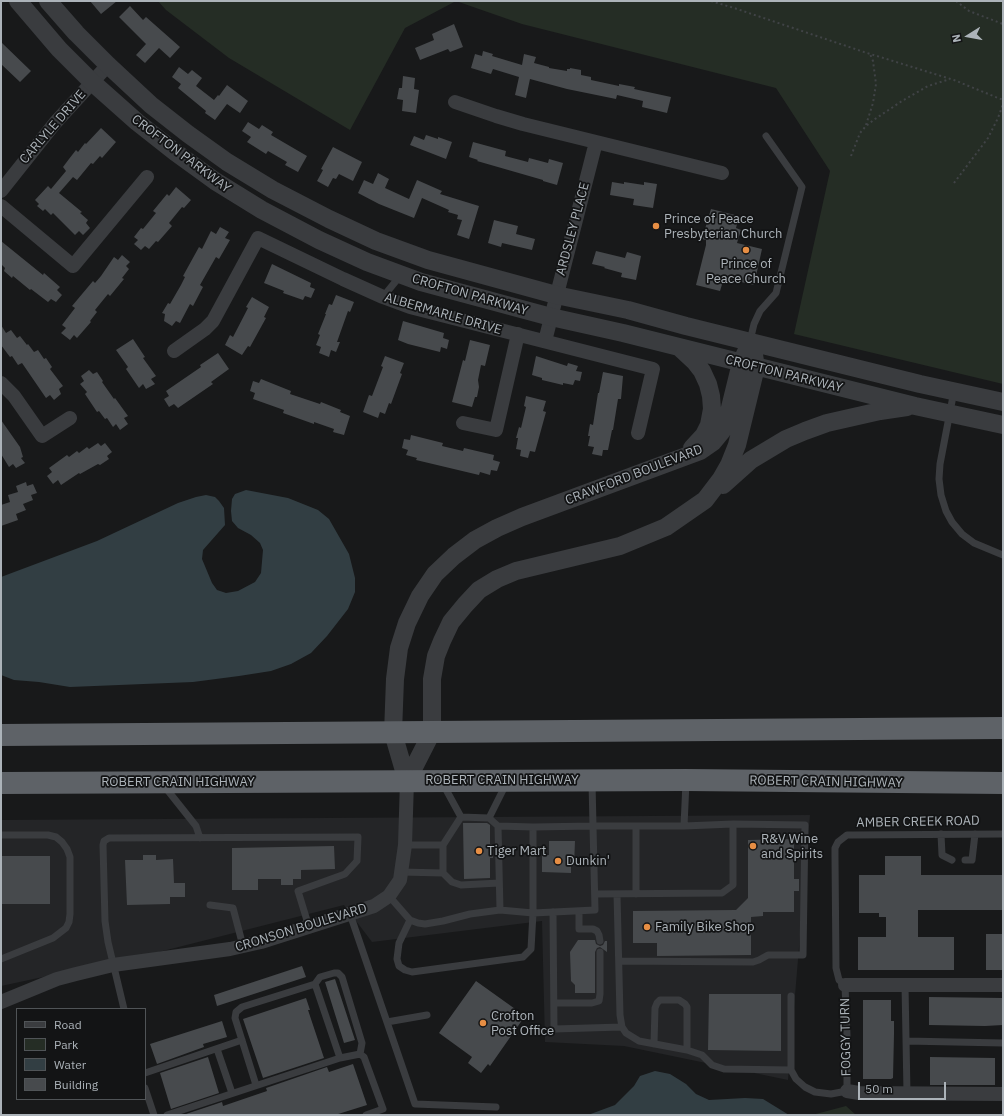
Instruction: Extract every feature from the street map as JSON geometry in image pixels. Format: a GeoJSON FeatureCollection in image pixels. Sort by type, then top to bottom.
{"type":"FeatureCollection","features":[{"type":"Feature","properties":{"kind":"highway"},"geometry":{"type":"LineString","coordinates":[[1,735],[1003,728]]}},
{"type":"Feature","properties":{"kind":"highway","name":"ROBERT CRAIN HIGHWAY"},"geometry":{"type":"LineString","coordinates":[[1,783],[686,780],[1003,783]]}},
{"type":"Feature","properties":{"kind":"highway"},"geometry":{"type":"LineString","coordinates":[[816,781],[939,796],[1003,796]]}},
{"type":"Feature","properties":{"kind":"street","name":"CROFTON PARKWAY"},"geometry":{"type":"LineString","coordinates":[[18,1],[59,49],[92,82],[137,122],[174,152],[215,181],[262,210],[319,240],[368,262],[421,282],[468,296],[916,406],[1003,425]]}},
{"type":"Feature","properties":{"kind":"street","name":"CROFTON PARKWAY"},"geometry":{"type":"LineString","coordinates":[[48,1],[76,33],[108,65],[151,105],[188,134],[227,162],[273,190],[376,241],[428,260],[556,295],[628,310],[686,326],[920,384],[1003,402]]}},
{"type":"Feature","properties":{"kind":"street","name":"CARLYLE DRIVE"},"geometry":{"type":"LineString","coordinates":[[1,191],[36,145],[108,65]]}},
{"type":"Feature","properties":{"kind":"street"},"geometry":{"type":"LineString","coordinates":[[455,102],[496,116],[722,174]]}},
{"type":"Feature","properties":{"kind":"street","name":"ARDSLEY PLACE"},"geometry":{"type":"LineString","coordinates":[[551,317],[596,142]]}},
{"type":"Feature","properties":{"kind":"street"},"geometry":{"type":"LineString","coordinates":[[1,206],[73,266],[147,177]]}},
{"type":"Feature","properties":{"kind":"street","name":"ALBERMARLE DRIVE"},"geometry":{"type":"LineString","coordinates":[[174,351],[205,329],[212,321],[258,238],[329,273],[383,297],[410,307],[653,368],[638,433]]}},
{"type":"Feature","properties":{"kind":"street"},"geometry":{"type":"LineString","coordinates":[[544,341],[551,317]]}},
{"type":"Feature","properties":{"kind":"street"},"geometry":{"type":"LineString","coordinates":[[463,423],[496,430],[518,334]]}},
{"type":"Feature","properties":{"kind":"street","name":"CRAWFORD BOULEVARD"},"geometry":{"type":"LineString","coordinates":[[407,781],[432,732],[432,679],[436,656],[442,640],[452,622],[465,605],[479,590],[497,579],[516,571],[620,546],[642,538],[666,527],[705,500],[721,479],[729,465],[737,445],[749,365],[750,341]]}},
{"type":"Feature","properties":{"kind":"street"},"geometry":{"type":"LineString","coordinates":[[670,463],[695,446],[704,435],[709,425],[712,409],[708,384],[702,371],[680,348]]}},
{"type":"Feature","properties":{"kind":"street","name":"CRAWFORD BOULEVARD"},"geometry":{"type":"LineString","coordinates":[[407,781],[393,733],[395,679],[399,648],[407,623],[424,590],[435,574],[454,556],[475,540],[497,528],[522,517],[700,452],[713,442],[722,431],[749,365]]}},
{"type":"Feature","properties":{"kind":"street"},"geometry":{"type":"LineString","coordinates":[[1,383],[14,396],[42,436],[70,418]]}},
{"type":"Feature","properties":{"kind":"street"},"geometry":{"type":"LineString","coordinates":[[705,500],[728,482],[751,460],[786,439],[805,430],[827,423],[916,406]]}},
{"type":"Feature","properties":{"kind":"street","name":"CRONSON BOULEVARD"},"geometry":{"type":"LineString","coordinates":[[1,1002],[57,979],[113,965],[202,954],[243,946],[374,906],[389,896],[400,880],[405,845],[407,781]]}},
{"type":"Feature","properties":{"kind":"street","name":"FOGGY TURN"},"geometry":{"type":"LineString","coordinates":[[845,985],[1003,985]]}},
{"type":"Feature","properties":{"kind":"street","name":"FOGGY TURN"},"geometry":{"type":"LineString","coordinates":[[847,1091],[859,1093],[1003,1094]]}},
{"type":"Feature","properties":{"kind":"lane"},"geometry":{"type":"LineString","coordinates":[[750,341],[754,324],[760,311],[776,293],[802,187],[766,136]]}},
{"type":"Feature","properties":{"kind":"lane"},"geometry":{"type":"LineString","coordinates":[[383,297],[401,275]]}},
{"type":"Feature","properties":{"kind":"lane"},"geometry":{"type":"LineString","coordinates":[[954,391],[940,464],[939,479],[941,495],[946,511],[952,522],[962,534],[974,543],[1003,555]]}},
{"type":"Feature","properties":{"kind":"lane"},"geometry":{"type":"LineString","coordinates":[[489,818],[508,780]]}},
{"type":"Feature","properties":{"kind":"lane"},"geometry":{"type":"LineString","coordinates":[[389,896],[410,920],[425,924],[470,914],[500,910],[553,912],[595,910],[592,780]]}},
{"type":"Feature","properties":{"kind":"lane"},"geometry":{"type":"LineString","coordinates":[[684,826],[686,780]]}},
{"type":"Feature","properties":{"kind":"lane"},"geometry":{"type":"LineString","coordinates":[[441,781],[461,817]]}},
{"type":"Feature","properties":{"kind":"lane"},"geometry":{"type":"LineString","coordinates":[[161,782],[196,826],[200,838]]}},
{"type":"Feature","properties":{"kind":"lane"},"geometry":{"type":"LineString","coordinates":[[461,817],[489,818],[498,826],[533,827],[684,826],[733,824],[805,825],[803,955],[768,955],[753,962],[619,961]]}},
{"type":"Feature","properties":{"kind":"lane"},"geometry":{"type":"LineString","coordinates":[[443,873],[443,845],[461,817]]}},
{"type":"Feature","properties":{"kind":"lane"},"geometry":{"type":"LineString","coordinates":[[595,894],[722,893],[733,884],[733,824]]}},
{"type":"Feature","properties":{"kind":"lane"},"geometry":{"type":"LineString","coordinates":[[498,826],[500,910]]}},
{"type":"Feature","properties":{"kind":"lane"},"geometry":{"type":"LineString","coordinates":[[636,826],[636,894]]}},
{"type":"Feature","properties":{"kind":"lane"},"geometry":{"type":"LineString","coordinates":[[410,920],[399,943],[397,959],[399,966],[412,972],[523,957],[531,949],[533,912],[533,827]]}},
{"type":"Feature","properties":{"kind":"lane"},"geometry":{"type":"LineString","coordinates":[[941,834],[942,855],[952,860]]}},
{"type":"Feature","properties":{"kind":"lane"},"geometry":{"type":"LineString","coordinates":[[965,860],[972,860],[975,834]]}},
{"type":"Feature","properties":{"kind":"lane","name":"AMBER CREEK ROAD"},"geometry":{"type":"LineString","coordinates":[[845,985],[839,980],[836,968],[835,848],[838,842],[847,835],[1003,834]]}},
{"type":"Feature","properties":{"kind":"lane"},"geometry":{"type":"LineString","coordinates":[[1,835],[48,835],[56,837],[65,846],[70,857],[70,914],[69,922],[66,928],[54,938],[1,959]]}},
{"type":"Feature","properties":{"kind":"lane"},"geometry":{"type":"LineString","coordinates":[[124,1008],[104,921],[104,841],[109,838],[358,837],[357,861],[345,874],[298,891],[309,927]]}},
{"type":"Feature","properties":{"kind":"lane"},"geometry":{"type":"LineString","coordinates":[[405,845],[443,845]]}},
{"type":"Feature","properties":{"kind":"lane"},"geometry":{"type":"LineString","coordinates":[[401,872],[443,873],[452,882],[461,885],[499,883]]}},
{"type":"Feature","properties":{"kind":"lane"},"geometry":{"type":"LineString","coordinates":[[617,894],[620,1015],[622,1027],[626,1033],[639,1041],[687,1050],[702,1055],[712,1065],[724,1069],[791,1070]]}},
{"type":"Feature","properties":{"kind":"lane"},"geometry":{"type":"LineString","coordinates":[[210,905],[233,908],[243,946]]}},
{"type":"Feature","properties":{"kind":"lane"},"geometry":{"type":"LineString","coordinates":[[579,911],[579,929],[593,929],[599,935],[600,941]]}},
{"type":"Feature","properties":{"kind":"lane"},"geometry":{"type":"LineString","coordinates":[[553,912],[554,1029],[622,1027]]}},
{"type":"Feature","properties":{"kind":"lane"},"geometry":{"type":"LineString","coordinates":[[350,914],[415,1104],[496,1107]]}},
{"type":"Feature","properties":{"kind":"lane"},"geometry":{"type":"LineString","coordinates":[[554,1003],[592,1003],[599,1001],[600,952]]}},
{"type":"Feature","properties":{"kind":"lane"},"geometry":{"type":"LineString","coordinates":[[256,1085],[235,1018],[236,1012],[242,1007],[315,984],[320,977],[334,973],[338,973],[342,977],[362,1043],[360,1054]]}},
{"type":"Feature","properties":{"kind":"lane"},"geometry":{"type":"LineString","coordinates":[[315,984],[340,1058]]}},
{"type":"Feature","properties":{"kind":"lane","name":"FOGGY TURN"},"geometry":{"type":"LineString","coordinates":[[845,985],[847,1091]]}},
{"type":"Feature","properties":{"kind":"lane"},"geometry":{"type":"LineString","coordinates":[[905,986],[906,1093]]}},
{"type":"Feature","properties":{"kind":"lane"},"geometry":{"type":"LineString","coordinates":[[792,996],[791,1070],[796,1079],[805,1087],[815,1092],[831,1094],[847,1091]]}},
{"type":"Feature","properties":{"kind":"lane"},"geometry":{"type":"LineString","coordinates":[[654,1044],[654,1008],[656,1003],[660,1000],[679,1000],[687,1007],[687,1050]]}},
{"type":"Feature","properties":{"kind":"lane"},"geometry":{"type":"LineString","coordinates":[[387,1022],[427,1015]]}},
{"type":"Feature","properties":{"kind":"lane"},"geometry":{"type":"LineString","coordinates":[[146,1073],[242,1040]]}},
{"type":"Feature","properties":{"kind":"lane"},"geometry":{"type":"LineString","coordinates":[[906,1041],[1003,1043]]}},
{"type":"Feature","properties":{"kind":"lane"},"geometry":{"type":"LineString","coordinates":[[217,1049],[232,1093]]}},
{"type":"Feature","properties":{"kind":"lane"},"geometry":{"type":"LineString","coordinates":[[167,1115],[354,1054],[364,1056],[384,1112],[366,1115]]}},
{"type":"Feature","properties":{"kind":"lane"},"geometry":{"type":"LineString","coordinates":[[146,1091],[154,1115]]}},
{"type":"Feature","properties":{"kind":"path"},"geometry":{"type":"LineString","coordinates":[[711,1],[870,54],[951,79],[1002,99]]}},
{"type":"Feature","properties":{"kind":"path"},"geometry":{"type":"LineString","coordinates":[[956,1],[969,11],[1003,24]]}},
{"type":"Feature","properties":{"kind":"path"},"geometry":{"type":"LineString","coordinates":[[866,126],[872,108],[876,84],[873,61],[870,54]]}},
{"type":"Feature","properties":{"kind":"path"},"geometry":{"type":"LineString","coordinates":[[851,156],[860,133],[866,126],[902,101],[928,86],[951,79]]}},
{"type":"Feature","properties":{"kind":"path"},"geometry":{"type":"LineString","coordinates":[[954,183],[988,138],[1003,104]]}},
{"type":"Feature","properties":{"kind":"shaded area"},"geometry":{"type":"Polygon","coordinates":[[[810,815],[788,1080],[624,1046],[545,1042],[542,921],[372,942],[344,905],[155,953],[1,986],[1,820],[810,815]]]}},
{"type":"Feature","properties":{"kind":"green space"},"geometry":{"type":"Polygon","coordinates":[[[158,1],[456,1],[405,28],[350,130],[229,58],[166,10],[158,1]]]}},
{"type":"Feature","properties":{"kind":"green space"},"geometry":{"type":"Polygon","coordinates":[[[456,1],[1003,1],[1003,384],[794,334],[830,171],[776,88],[522,24],[456,1]]]}},
{"type":"Feature","properties":{"kind":"green space"},"geometry":{"type":"Polygon","coordinates":[[[846,1106],[856,1115],[812,1115],[846,1106]]]}},
{"type":"Feature","properties":{"kind":"water"},"geometry":{"type":"Polygon","coordinates":[[[246,490],[288,498],[318,510],[329,519],[349,554],[355,578],[355,592],[348,609],[327,636],[311,653],[291,664],[271,671],[193,682],[70,687],[14,680],[1,675],[1,577],[97,541],[178,503],[206,495],[215,497],[224,508],[225,525],[203,550],[202,559],[212,583],[217,590],[226,593],[238,591],[255,582],[261,573],[263,550],[260,543],[251,535],[238,528],[232,521],[231,511],[232,499],[235,494],[246,490]]]}},
{"type":"Feature","properties":{"kind":"water"},"geometry":{"type":"Polygon","coordinates":[[[655,1071],[670,1074],[686,1084],[696,1094],[709,1100],[745,1098],[763,1099],[789,1115],[588,1115],[615,1105],[634,1086],[640,1076],[655,1071]]]}},
{"type":"Feature","properties":{"kind":"building"},"geometry":{"type":"Polygon","coordinates":[[[90,1],[117,1],[101,14],[90,1]]]}},
{"type":"Feature","properties":{"kind":"building"},"geometry":{"type":"Polygon","coordinates":[[[130,6],[143,20],[146,17],[180,47],[170,58],[159,48],[145,63],[136,55],[146,44],[119,17],[130,6]]]}},
{"type":"Feature","properties":{"kind":"building"},"geometry":{"type":"Polygon","coordinates":[[[454,24],[463,47],[450,52],[448,49],[420,60],[415,48],[434,40],[432,34],[454,24]]]}},
{"type":"Feature","properties":{"kind":"building"},"geometry":{"type":"Polygon","coordinates":[[[1,42],[31,71],[20,82],[1,64],[1,42]]]}},
{"type":"Feature","properties":{"kind":"building"},"geometry":{"type":"Polygon","coordinates":[[[483,51],[493,54],[492,56],[522,65],[524,54],[536,57],[534,63],[549,68],[567,71],[567,69],[570,68],[581,70],[581,75],[591,77],[591,80],[619,86],[619,84],[635,87],[634,89],[671,97],[667,113],[642,107],[643,101],[617,95],[616,99],[567,89],[530,79],[526,98],[515,95],[519,77],[493,69],[491,74],[471,68],[475,54],[482,56],[483,51]]]}},
{"type":"Feature","properties":{"kind":"building"},"geometry":{"type":"Polygon","coordinates":[[[179,67],[188,74],[192,70],[202,78],[196,86],[214,100],[227,85],[248,101],[240,113],[227,104],[215,120],[205,113],[206,111],[178,88],[181,84],[172,77],[179,67]]]}},
{"type":"Feature","properties":{"kind":"building"},"geometry":{"type":"Polygon","coordinates":[[[403,76],[415,78],[414,89],[419,90],[416,113],[402,111],[403,100],[397,99],[399,88],[402,88],[403,76]]]}},
{"type":"Feature","properties":{"kind":"building"},"geometry":{"type":"Polygon","coordinates":[[[248,122],[259,129],[262,125],[273,132],[271,135],[307,156],[298,172],[285,165],[287,162],[268,151],[266,154],[247,142],[251,137],[242,131],[248,122]]]}},
{"type":"Feature","properties":{"kind":"building"},"geometry":{"type":"Polygon","coordinates":[[[101,128],[116,142],[102,158],[100,156],[93,164],[91,163],[77,180],[73,177],[59,193],[82,212],[80,213],[88,220],[86,223],[90,228],[83,235],[79,231],[75,235],[53,213],[51,215],[45,209],[43,211],[37,206],[39,204],[35,200],[48,186],[51,189],[66,171],[63,167],[76,150],[78,152],[101,128]]]}},
{"type":"Feature","properties":{"kind":"building"},"geometry":{"type":"Polygon","coordinates":[[[426,135],[452,142],[446,159],[410,145],[414,136],[424,140],[426,135]]]}},
{"type":"Feature","properties":{"kind":"building"},"geometry":{"type":"Polygon","coordinates":[[[473,142],[506,151],[505,156],[528,162],[529,158],[548,163],[549,159],[563,163],[557,185],[477,161],[478,160],[469,157],[473,142]]]}},
{"type":"Feature","properties":{"kind":"building"},"geometry":{"type":"Polygon","coordinates":[[[333,147],[362,162],[353,181],[339,174],[336,179],[333,178],[328,187],[317,181],[323,170],[321,169],[333,147]]]}},
{"type":"Feature","properties":{"kind":"building"},"geometry":{"type":"Polygon","coordinates":[[[378,173],[389,179],[385,188],[409,199],[417,180],[442,191],[440,194],[479,206],[469,239],[457,235],[462,220],[457,219],[458,215],[448,212],[449,210],[422,198],[414,218],[379,204],[358,193],[364,180],[373,184],[378,173]]]}},
{"type":"Feature","properties":{"kind":"building"},"geometry":{"type":"Polygon","coordinates":[[[612,182],[644,185],[644,182],[657,184],[653,208],[633,205],[634,199],[610,195],[612,182]]]}},
{"type":"Feature","properties":{"kind":"building"},"geometry":{"type":"Polygon","coordinates":[[[176,187],[191,200],[184,208],[182,207],[169,223],[172,226],[158,242],[156,241],[149,249],[145,246],[141,250],[134,244],[138,240],[134,237],[141,228],[143,229],[156,213],[153,211],[167,194],[169,196],[176,187]]]}},
{"type":"Feature","properties":{"kind":"building","name":"Prince of Peace Church"},"geometry":{"type":"Polygon","coordinates":[[[711,209],[739,216],[736,228],[741,230],[737,243],[762,249],[754,285],[724,278],[720,291],[696,285],[706,245],[706,240],[702,239],[711,209]]]}},
{"type":"Feature","properties":{"kind":"building"},"geometry":{"type":"Polygon","coordinates":[[[494,220],[518,226],[516,234],[535,239],[532,250],[502,243],[501,247],[488,243],[494,220]]]}},
{"type":"Feature","properties":{"kind":"building"},"geometry":{"type":"Polygon","coordinates":[[[220,227],[229,232],[225,238],[230,240],[219,259],[216,257],[200,285],[203,287],[193,306],[190,304],[180,323],[176,321],[172,326],[164,321],[165,314],[162,313],[168,303],[170,304],[181,285],[185,277],[183,276],[199,247],[202,249],[211,231],[216,234],[220,227]]]}},
{"type":"Feature","properties":{"kind":"building"},"geometry":{"type":"Polygon","coordinates":[[[1,241],[43,275],[44,273],[60,287],[57,290],[62,295],[56,302],[51,299],[48,302],[4,271],[5,268],[1,264],[1,241]]]}},
{"type":"Feature","properties":{"kind":"building"},"geometry":{"type":"Polygon","coordinates":[[[596,251],[625,258],[627,252],[641,256],[636,280],[621,277],[622,273],[592,264],[596,251]]]}},
{"type":"Feature","properties":{"kind":"building"},"geometry":{"type":"Polygon","coordinates":[[[122,255],[130,262],[126,266],[129,269],[122,278],[124,279],[110,296],[108,294],[95,310],[97,312],[90,321],[91,322],[77,338],[74,335],[70,340],[61,333],[66,328],[62,325],[75,308],[72,306],[93,281],[95,283],[101,276],[114,257],[118,260],[122,255]]]}},
{"type":"Feature","properties":{"kind":"building"},"geometry":{"type":"Polygon","coordinates":[[[272,264],[311,283],[310,287],[315,289],[311,298],[305,296],[303,300],[283,293],[284,291],[264,283],[272,264]]]}},
{"type":"Feature","properties":{"kind":"building"},"geometry":{"type":"Polygon","coordinates":[[[336,295],[354,302],[350,312],[348,311],[337,342],[340,342],[336,352],[331,350],[329,357],[319,353],[321,347],[316,345],[320,335],[318,334],[329,304],[332,305],[336,295]]]}},
{"type":"Feature","properties":{"kind":"building"},"geometry":{"type":"Polygon","coordinates":[[[252,297],[269,307],[264,317],[266,318],[250,347],[248,346],[242,355],[225,345],[230,335],[233,337],[252,297]]]}},
{"type":"Feature","properties":{"kind":"building"},"geometry":{"type":"Polygon","coordinates":[[[403,321],[444,333],[443,338],[449,340],[447,349],[441,347],[440,352],[398,340],[403,321]]]}},
{"type":"Feature","properties":{"kind":"building"},"geometry":{"type":"Polygon","coordinates":[[[1,325],[6,333],[11,330],[17,338],[20,336],[34,352],[38,350],[44,359],[46,358],[52,367],[50,369],[63,386],[59,389],[61,394],[54,400],[50,395],[46,398],[22,363],[18,365],[12,356],[10,357],[1,345],[1,325]]]}},
{"type":"Feature","properties":{"kind":"building"},"geometry":{"type":"Polygon","coordinates":[[[133,339],[145,357],[143,358],[156,376],[151,379],[155,384],[146,389],[143,384],[139,388],[126,369],[128,367],[116,350],[133,339]]]}},
{"type":"Feature","properties":{"kind":"building"},"geometry":{"type":"Polygon","coordinates":[[[470,340],[490,345],[485,366],[481,365],[477,397],[475,397],[472,407],[452,402],[470,340]]]}},
{"type":"Feature","properties":{"kind":"building"},"geometry":{"type":"Polygon","coordinates":[[[218,353],[229,369],[211,382],[213,384],[178,408],[174,404],[169,407],[164,399],[169,396],[166,391],[201,367],[200,365],[218,353]]]}},
{"type":"Feature","properties":{"kind":"building"},"geometry":{"type":"Polygon","coordinates":[[[385,356],[404,363],[400,373],[402,374],[391,404],[389,403],[385,414],[380,412],[378,418],[363,412],[369,395],[372,396],[383,367],[381,366],[385,356]]]}},
{"type":"Feature","properties":{"kind":"building"},"geometry":{"type":"Polygon","coordinates":[[[536,356],[567,366],[568,363],[578,366],[576,371],[582,372],[580,381],[575,380],[573,385],[563,383],[563,385],[542,380],[542,378],[532,375],[536,356]]]}},
{"type":"Feature","properties":{"kind":"building"},"geometry":{"type":"Polygon","coordinates":[[[89,370],[93,374],[97,372],[103,381],[102,382],[128,416],[124,418],[128,424],[120,430],[116,424],[113,427],[107,418],[105,419],[99,411],[97,412],[85,394],[87,392],[80,384],[84,381],[81,376],[89,370]]]}},
{"type":"Feature","properties":{"kind":"building"},"geometry":{"type":"Polygon","coordinates":[[[603,372],[623,376],[621,399],[618,399],[608,450],[603,450],[602,456],[592,454],[594,447],[588,446],[590,436],[588,436],[590,424],[593,425],[603,372]]]}},
{"type":"Feature","properties":{"kind":"building"},"geometry":{"type":"Polygon","coordinates":[[[261,379],[291,391],[290,394],[320,404],[321,402],[341,410],[340,412],[350,416],[344,435],[333,432],[334,429],[314,422],[314,424],[283,413],[284,410],[253,399],[255,393],[250,391],[253,381],[259,383],[261,379]]]}},
{"type":"Feature","properties":{"kind":"building"},"geometry":{"type":"Polygon","coordinates":[[[526,396],[546,401],[543,411],[546,412],[535,452],[530,451],[528,458],[520,456],[521,450],[516,449],[518,438],[516,438],[519,427],[521,428],[526,407],[524,406],[526,396]]]}},
{"type":"Feature","properties":{"kind":"building"},"geometry":{"type":"Polygon","coordinates":[[[1,420],[20,447],[23,457],[21,458],[25,463],[16,468],[13,464],[9,467],[1,454],[1,420]]]}},
{"type":"Feature","properties":{"kind":"building"},"geometry":{"type":"Polygon","coordinates":[[[411,435],[443,443],[442,446],[463,451],[464,448],[494,455],[493,460],[500,462],[497,471],[491,470],[490,475],[480,472],[479,475],[416,460],[417,458],[406,455],[408,450],[402,448],[404,439],[410,440],[411,435]]]}},
{"type":"Feature","properties":{"kind":"building"},"geometry":{"type":"Polygon","coordinates":[[[98,443],[101,446],[105,443],[112,452],[107,456],[109,459],[100,465],[98,464],[80,474],[79,473],[61,485],[58,480],[53,484],[47,476],[52,472],[49,468],[67,455],[69,457],[77,451],[79,453],[87,447],[89,449],[98,443]]]}},
{"type":"Feature","properties":{"kind":"building"},"geometry":{"type":"Polygon","coordinates":[[[26,482],[27,486],[33,484],[37,493],[31,495],[33,500],[23,504],[26,510],[16,514],[18,520],[1,526],[1,505],[10,502],[8,495],[18,492],[16,486],[26,482]]]}},
{"type":"Feature","properties":{"kind":"building"},"geometry":{"type":"Polygon","coordinates":[[[463,823],[487,823],[490,825],[490,844],[492,844],[493,858],[490,858],[490,878],[464,879],[463,823]]]}},
{"type":"Feature","properties":{"kind":"building"},"geometry":{"type":"Polygon","coordinates":[[[794,839],[794,879],[799,879],[799,891],[794,891],[794,912],[763,912],[763,916],[751,917],[751,955],[657,956],[657,943],[633,943],[633,911],[736,910],[748,898],[748,840],[794,839]]]}},
{"type":"Feature","properties":{"kind":"building","name":"Dunkin'"},"geometry":{"type":"Polygon","coordinates":[[[549,841],[575,841],[574,866],[571,866],[571,873],[542,872],[542,855],[549,855],[549,841]]]}},
{"type":"Feature","properties":{"kind":"building"},"geometry":{"type":"Polygon","coordinates":[[[334,846],[335,869],[301,870],[301,879],[293,879],[293,885],[281,885],[281,879],[258,879],[258,890],[232,890],[232,848],[334,846]]]}},
{"type":"Feature","properties":{"kind":"building"},"geometry":{"type":"Polygon","coordinates":[[[143,855],[156,855],[156,860],[173,859],[174,883],[185,883],[185,897],[170,897],[170,904],[127,905],[125,860],[143,860],[143,855]]]}},
{"type":"Feature","properties":{"kind":"building"},"geometry":{"type":"Polygon","coordinates":[[[1,856],[50,856],[50,904],[1,904],[1,856]]]}},
{"type":"Feature","properties":{"kind":"building"},"geometry":{"type":"Polygon","coordinates":[[[885,856],[921,856],[921,875],[1003,875],[1003,910],[918,910],[918,937],[954,937],[954,970],[858,970],[858,937],[886,937],[886,917],[879,917],[879,913],[859,913],[859,875],[885,875],[885,856]]]}},
{"type":"Feature","properties":{"kind":"building"},"geometry":{"type":"Polygon","coordinates":[[[986,934],[1003,934],[1003,970],[986,970],[986,934]]]}},
{"type":"Feature","properties":{"kind":"building"},"geometry":{"type":"Polygon","coordinates":[[[578,940],[595,940],[596,944],[600,946],[607,941],[607,952],[600,947],[597,948],[595,952],[595,993],[575,993],[575,985],[571,981],[570,952],[578,940]]]}},
{"type":"Feature","properties":{"kind":"building"},"geometry":{"type":"Polygon","coordinates":[[[302,966],[306,977],[217,1006],[214,995],[302,966]]]}},
{"type":"Feature","properties":{"kind":"building"},"geometry":{"type":"Polygon","coordinates":[[[335,979],[355,1040],[344,1043],[325,982],[335,979]]]}},
{"type":"Feature","properties":{"kind":"building","name":"Crofton Post Office"},"geometry":{"type":"Polygon","coordinates":[[[476,981],[525,1016],[490,1066],[488,1064],[481,1073],[468,1063],[472,1057],[439,1033],[476,981]]]}},
{"type":"Feature","properties":{"kind":"building"},"geometry":{"type":"Polygon","coordinates":[[[709,994],[781,994],[781,1051],[708,1050],[709,994]]]}},
{"type":"Feature","properties":{"kind":"building"},"geometry":{"type":"Polygon","coordinates":[[[929,997],[1003,998],[1003,1025],[929,1025],[929,997]]]}},
{"type":"Feature","properties":{"kind":"building"},"geometry":{"type":"Polygon","coordinates":[[[306,998],[310,1010],[308,1010],[324,1058],[263,1078],[243,1019],[306,998]]]}},
{"type":"Feature","properties":{"kind":"building"},"geometry":{"type":"Polygon","coordinates":[[[863,1000],[891,1000],[891,1021],[894,1021],[894,1034],[893,1078],[891,1079],[863,1079],[863,1000]]]}},
{"type":"Feature","properties":{"kind":"building"},"geometry":{"type":"Polygon","coordinates":[[[222,1021],[227,1037],[203,1044],[204,1047],[157,1064],[150,1044],[222,1021]]]}},
{"type":"Feature","properties":{"kind":"building"},"geometry":{"type":"Polygon","coordinates":[[[208,1057],[219,1093],[171,1109],[160,1073],[208,1057]]]}},
{"type":"Feature","properties":{"kind":"building"},"geometry":{"type":"Polygon","coordinates":[[[930,1057],[995,1058],[995,1085],[930,1085],[930,1057]]]}},
{"type":"Feature","properties":{"kind":"building"},"geometry":{"type":"Polygon","coordinates":[[[353,1064],[367,1105],[335,1115],[183,1115],[222,1102],[223,1106],[267,1091],[266,1088],[327,1067],[329,1072],[353,1064]]]}},
{"type":"Feature","properties":{"kind":"place","name":"Prince of Peace Presbyterian Church"},"geometry":{"type":"Point","coordinates":[656,226]}},
{"type":"Feature","properties":{"kind":"place","name":"Prince of Peace Church"},"geometry":{"type":"Point","coordinates":[746,250]}},
{"type":"Feature","properties":{"kind":"place","name":"R&V Wine and Spirits"},"geometry":{"type":"Point","coordinates":[753,846]}},
{"type":"Feature","properties":{"kind":"place","name":"Tiger Mart"},"geometry":{"type":"Point","coordinates":[479,851]}},
{"type":"Feature","properties":{"kind":"place","name":"Dunkin'"},"geometry":{"type":"Point","coordinates":[558,861]}},
{"type":"Feature","properties":{"kind":"place","name":"Family Bike Shop"},"geometry":{"type":"Point","coordinates":[647,927]}},
{"type":"Feature","properties":{"kind":"place","name":"Crofton Post Office"},"geometry":{"type":"Point","coordinates":[483,1023]}}]}
